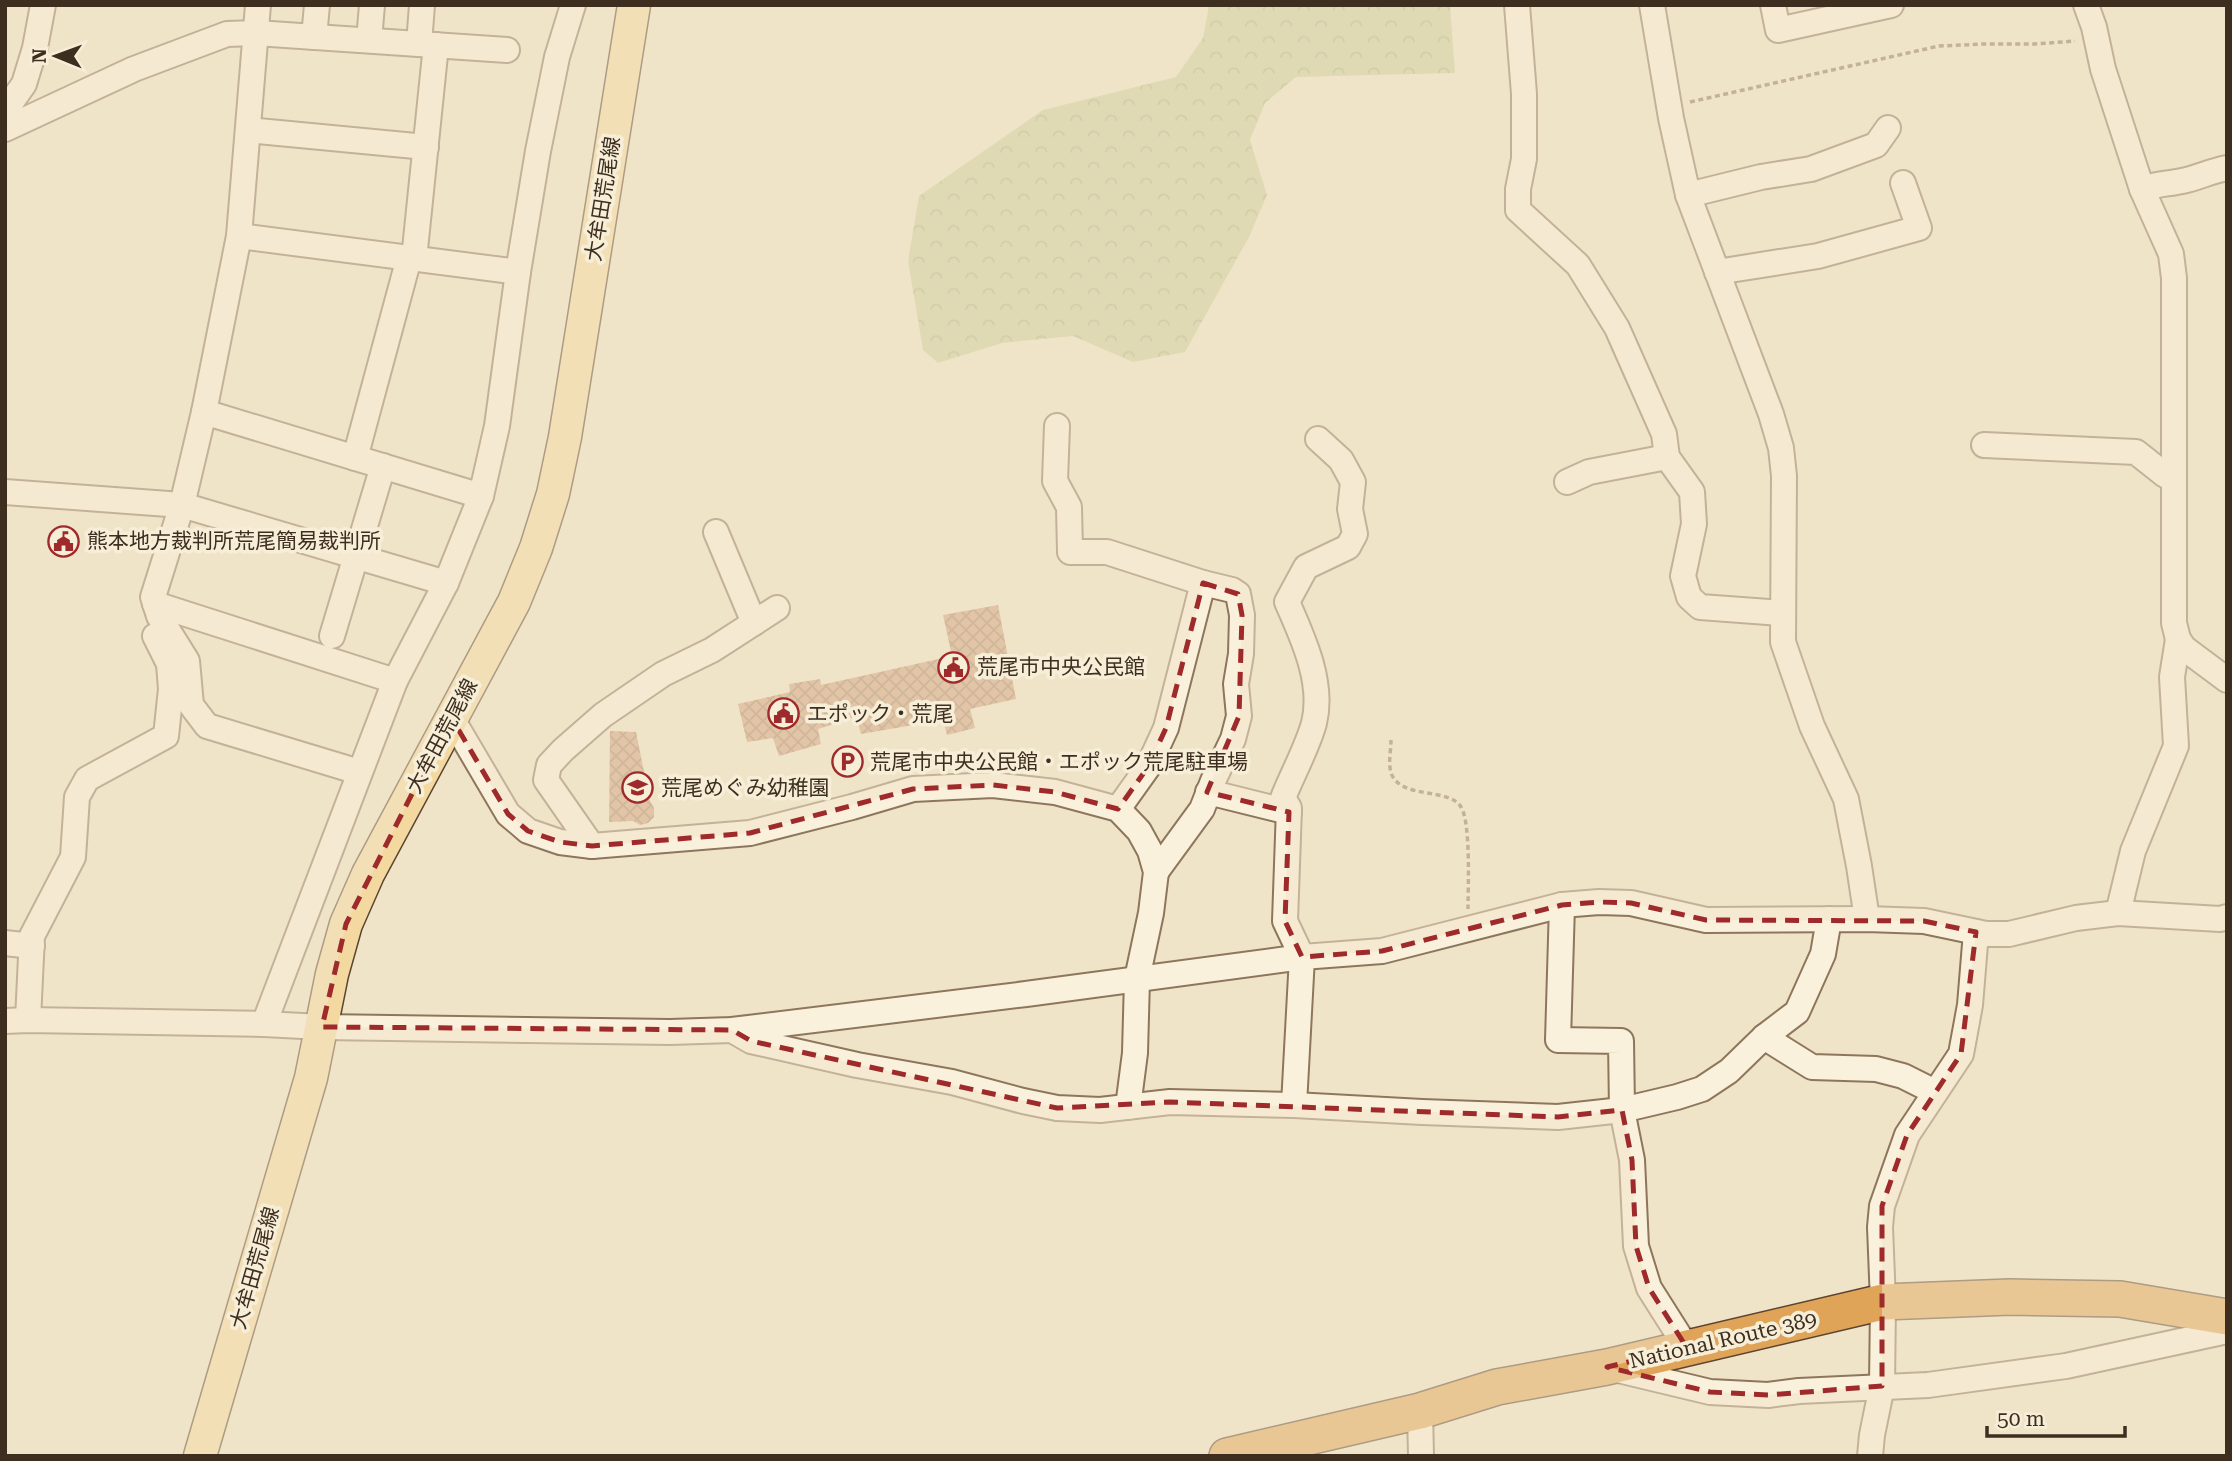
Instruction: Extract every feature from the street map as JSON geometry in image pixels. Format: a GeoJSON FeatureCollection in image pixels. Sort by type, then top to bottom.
{"type":"FeatureCollection","features":[{"type":"Feature","properties":{"kind":"highway","name":"National Route 389"},"geometry":{"type":"LineString","coordinates":[[1227,1456],[1420,1411],[1497,1387],[1607,1367],[1883,1302],[2010,1297],[2120,1300],[2227,1317]]}},
{"type":"Feature","properties":{"kind":"main road","name":"大牟田荒尾線"},"geometry":{"type":"LineString","coordinates":[[200,1456],[311,1078],[332,974],[346,924],[368,874],[514,602],[536,548],[553,494],[568,424],[634,5]]}},
{"type":"Feature","properties":{"kind":"street"},"geometry":{"type":"LineString","coordinates":[[5,111],[24,84],[35,48],[43,5]]}},
{"type":"Feature","properties":{"kind":"street"},"geometry":{"type":"LineString","coordinates":[[258,5],[239,236],[204,412],[182,505],[153,597],[157,610],[187,661],[191,705],[207,726],[359,772]]}},
{"type":"Feature","properties":{"kind":"street"},"geometry":{"type":"LineString","coordinates":[[314,37],[317,5]]}},
{"type":"Feature","properties":{"kind":"street"},"geometry":{"type":"LineString","coordinates":[[369,40],[372,5]]}},
{"type":"Feature","properties":{"kind":"street"},"geometry":{"type":"LineString","coordinates":[[355,458],[411,258],[426,147],[428,44],[422,5]]}},
{"type":"Feature","properties":{"kind":"street"},"geometry":{"type":"LineString","coordinates":[[264,1024],[395,681],[446,583],[481,496],[497,426],[518,272],[557,57],[573,5]]}},
{"type":"Feature","properties":{"kind":"street"},"geometry":{"type":"LineString","coordinates":[[1517,5],[1524,94],[1524,159],[1518,189],[1518,210],[1578,265],[1617,328],[1664,434],[1667,457],[1692,492],[1694,524],[1683,576],[1689,597],[1700,607],[1782,613]]}},
{"type":"Feature","properties":{"kind":"street"},"geometry":{"type":"LineString","coordinates":[[1653,5],[1671,118],[1688,195],[1771,414],[1781,448],[1784,476],[1783,642],[1812,726],[1846,799],[1867,919]]}},
{"type":"Feature","properties":{"kind":"street"},"geometry":{"type":"LineString","coordinates":[[1773,5],[1779,30],[1891,5]]}},
{"type":"Feature","properties":{"kind":"street"},"geometry":{"type":"LineString","coordinates":[[2086,5],[2103,69],[2142,188],[2171,254],[2174,278],[2174,623],[2178,639],[2184,648],[2227,680]]}},
{"type":"Feature","properties":{"kind":"street"},"geometry":{"type":"LineString","coordinates":[[5,129],[134,69],[227,34],[256,33],[507,50]]}},
{"type":"Feature","properties":{"kind":"street"},"geometry":{"type":"LineString","coordinates":[[1688,195],[1761,177],[1811,169],[1876,145],[1888,128]]}},
{"type":"Feature","properties":{"kind":"street"},"geometry":{"type":"LineString","coordinates":[[248,130],[426,147]]}},
{"type":"Feature","properties":{"kind":"street"},"geometry":{"type":"LineString","coordinates":[[2142,188],[2180,182],[2227,168]]}},
{"type":"Feature","properties":{"kind":"street"},"geometry":{"type":"LineString","coordinates":[[1717,272],[1818,256],[1919,228],[1903,183]]}},
{"type":"Feature","properties":{"kind":"street"},"geometry":{"type":"LineString","coordinates":[[239,236],[518,272]]}},
{"type":"Feature","properties":{"kind":"street"},"geometry":{"type":"LineString","coordinates":[[204,412],[481,496]]}},
{"type":"Feature","properties":{"kind":"street"},"geometry":{"type":"LineString","coordinates":[[1057,426],[1055,481],[1069,508],[1070,552],[1107,552],[1238,594],[1242,615],[1241,654],[1236,684],[1238,716],[1233,738],[1202,810],[1156,872]]}},
{"type":"Feature","properties":{"kind":"street"},"geometry":{"type":"LineString","coordinates":[[1294,1105],[1302,957],[1285,921],[1289,808],[1283,798],[1314,723],[1317,700],[1309,652],[1287,602],[1306,567],[1348,547],[1355,534],[1350,509],[1353,482],[1341,460],[1318,439]]}},
{"type":"Feature","properties":{"kind":"street"},"geometry":{"type":"LineString","coordinates":[[1984,445],[2136,453],[2165,475],[2173,475]]}},
{"type":"Feature","properties":{"kind":"street"},"geometry":{"type":"LineString","coordinates":[[1567,482],[1590,472],[1667,457]]}},
{"type":"Feature","properties":{"kind":"street"},"geometry":{"type":"LineString","coordinates":[[332,636],[383,466]]}},
{"type":"Feature","properties":{"kind":"street"},"geometry":{"type":"LineString","coordinates":[[5,492],[182,505],[446,583]]}},
{"type":"Feature","properties":{"kind":"street"},"geometry":{"type":"LineString","coordinates":[[716,532],[754,623]]}},
{"type":"Feature","properties":{"kind":"street"},"geometry":{"type":"LineString","coordinates":[[1118,809],[1148,767],[1166,728],[1203,583]]}},
{"type":"Feature","properties":{"kind":"street"},"geometry":{"type":"LineString","coordinates":[[592,846],[546,780],[549,765],[603,715],[663,674],[712,650],[777,608]]}},
{"type":"Feature","properties":{"kind":"street"},"geometry":{"type":"LineString","coordinates":[[157,610],[395,681]]}},
{"type":"Feature","properties":{"kind":"street"},"geometry":{"type":"LineString","coordinates":[[157,610],[154,634],[169,664],[171,689],[166,736],[87,779],[77,797],[73,857],[32,936],[17,1021],[670,1032],[732,1030],[1302,957],[1382,951],[1562,905],[1599,902],[1631,903],[1706,920],[1867,919],[1924,922],[1976,932],[2009,934],[2076,918],[2118,913],[2220,919],[2227,917]]}},
{"type":"Feature","properties":{"kind":"street"},"geometry":{"type":"LineString","coordinates":[[2118,913],[2133,851],[2176,746],[2172,677],[2178,639]]}},
{"type":"Feature","properties":{"kind":"street"},"geometry":{"type":"LineString","coordinates":[[451,717],[508,814],[528,831],[560,842],[592,846],[750,833],[913,789],[993,785],[1055,792],[1118,809],[1139,831],[1150,851],[1156,872],[1152,913],[1137,979],[1135,1053],[1128,1107]]}},
{"type":"Feature","properties":{"kind":"street"},"geometry":{"type":"LineString","coordinates":[[1208,792],[1289,812]]}},
{"type":"Feature","properties":{"kind":"street"},"geometry":{"type":"LineString","coordinates":[[1562,905],[1558,1040],[1621,1041],[1622,1110],[1632,1160],[1636,1246],[1649,1288],[1686,1348]]}},
{"type":"Feature","properties":{"kind":"street"},"geometry":{"type":"LineString","coordinates":[[732,1030],[751,1041],[857,1066],[952,1082],[1057,1108],[1100,1110],[1170,1102],[1558,1117],[1622,1110],[1677,1097],[1702,1089],[1729,1071],[1764,1037],[1797,1012],[1823,954],[1829,919]]}},
{"type":"Feature","properties":{"kind":"street"},"geometry":{"type":"LineString","coordinates":[[1870,1456],[1882,1386],[1882,1206],[1907,1135],[1961,1054],[1970,1005],[1976,932]]}},
{"type":"Feature","properties":{"kind":"street"},"geometry":{"type":"LineString","coordinates":[[5,943],[32,946]]}},
{"type":"Feature","properties":{"kind":"street"},"geometry":{"type":"LineString","coordinates":[[1764,1037],[1812,1067],[1876,1069],[1903,1076],[1934,1092]]}},
{"type":"Feature","properties":{"kind":"street"},"geometry":{"type":"LineString","coordinates":[[1607,1367],[1710,1392],[1768,1395],[1928,1385],[2066,1366],[2227,1331]]}},
{"type":"Feature","properties":{"kind":"street"},"geometry":{"type":"LineString","coordinates":[[1420,1411],[1421,1456]]}},
{"type":"Feature","properties":{"kind":"path"},"geometry":{"type":"LineString","coordinates":[[1690,102],[1939,46],[2035,44],[2096,39]]}},
{"type":"Feature","properties":{"kind":"path"},"geometry":{"type":"LineString","coordinates":[[1391,740],[1392,774],[1402,787],[1456,801],[1463,809],[1468,846],[1468,929]]}},
{"type":"Feature","properties":{"kind":"highlighted area"},"geometry":{"type":"Polygon","coordinates":[[[1203,583],[1238,594],[1242,615],[1239,716],[1207,792],[1289,812],[1285,921],[1302,957],[1382,951],[1562,905],[1599,902],[1631,903],[1706,920],[1924,921],[1976,932],[1961,1054],[1907,1135],[1882,1206],[1882,1386],[1768,1395],[1710,1392],[1607,1367],[1687,1348],[1649,1288],[1636,1246],[1632,1160],[1622,1110],[1558,1117],[1170,1102],[1057,1108],[751,1041],[732,1030],[322,1027],[346,924],[451,717],[508,814],[528,831],[560,842],[592,846],[750,833],[913,789],[993,785],[1055,792],[1118,809],[1148,767],[1166,728],[1203,583]]]}},
{"type":"Feature","properties":{"kind":"green space"},"geometry":{"type":"Polygon","coordinates":[[[1209,5],[1450,5],[1455,73],[1296,77],[1265,103],[1250,140],[1267,195],[1249,237],[1185,352],[1133,362],[1073,336],[1002,343],[938,363],[923,350],[908,261],[919,196],[1043,110],[1176,77],[1203,38],[1209,5]]]}},
{"type":"Feature","properties":{"kind":"building","name":"荒尾市中央公民館"},"geometry":{"type":"Polygon","coordinates":[[[998,605],[1016,699],[970,709],[975,728],[947,735],[943,720],[861,734],[856,717],[818,729],[821,744],[779,756],[773,738],[747,742],[738,704],[790,692],[789,684],[820,679],[821,685],[952,656],[943,615],[998,605]]]}},
{"type":"Feature","properties":{"kind":"building","name":"荒尾めぐみ幼稚園"},"geometry":{"type":"Polygon","coordinates":[[[610,731],[636,732],[650,801],[654,808],[654,817],[648,823],[640,825],[633,821],[609,822],[610,731]]]}},
{"type":"Feature","properties":{"kind":"place","name":"熊本地方裁判所荒尾簡易裁判所"},"geometry":{"type":"Point","coordinates":[64,541]}},
{"type":"Feature","properties":{"kind":"place","name":"荒尾市中央公民館"},"geometry":{"type":"Point","coordinates":[954,667]}},
{"type":"Feature","properties":{"kind":"place","name":"エポック・荒尾"},"geometry":{"type":"Point","coordinates":[784,714]}},
{"type":"Feature","properties":{"kind":"place","name":"荒尾市中央公民館・エポック荒尾駐車場"},"geometry":{"type":"Point","coordinates":[847,762]}},
{"type":"Feature","properties":{"kind":"place","name":"荒尾めぐみ幼稚園"},"geometry":{"type":"Point","coordinates":[638,788]}}]}
